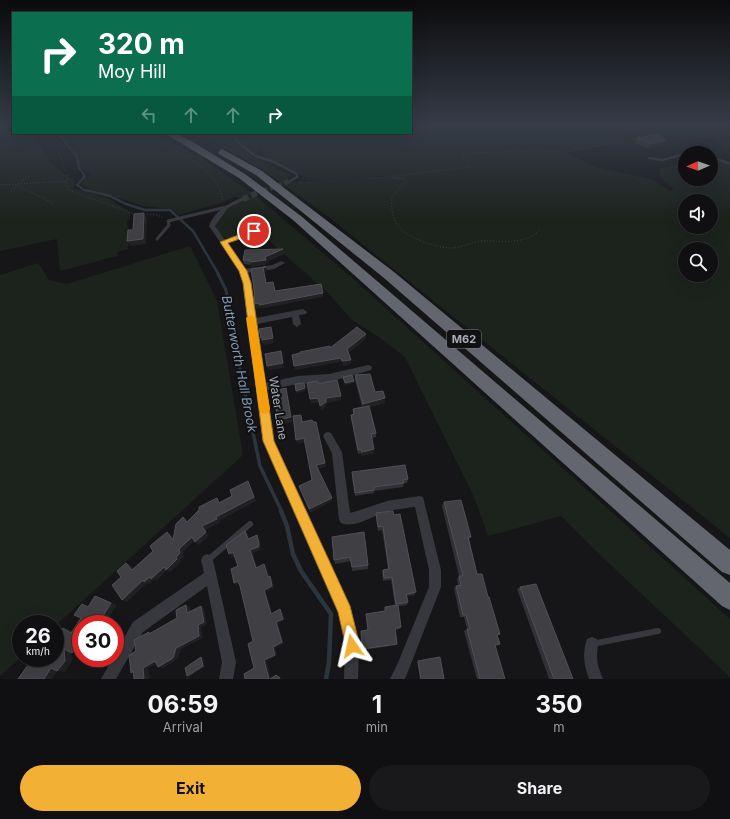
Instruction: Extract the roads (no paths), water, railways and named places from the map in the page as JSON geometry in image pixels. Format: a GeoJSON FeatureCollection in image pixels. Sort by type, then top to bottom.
{"type":"FeatureCollection","features":[{"type":"Feature","properties":{"kind":"highway","name":"M62"},"geometry":{"type":"LineString","coordinates":[[211,157],[242,176],[297,218],[730,598]]}},
{"type":"Feature","properties":{"kind":"highway","name":"M62"},"geometry":{"type":"LineString","coordinates":[[229,157],[258,173],[389,275],[730,563]]}},
{"type":"Feature","properties":{"kind":"street"},"geometry":{"type":"LineString","coordinates":[[718,160],[730,164]]}},
{"type":"Feature","properties":{"kind":"street","name":"Water Lane"},"geometry":{"type":"LineString","coordinates":[[243,199],[224,207],[212,226],[243,271],[247,283],[251,322],[269,441],[345,611],[352,646],[351,679]]}},
{"type":"Feature","properties":{"kind":"street"},"geometry":{"type":"LineString","coordinates":[[224,242],[254,231]]}},
{"type":"Feature","properties":{"kind":"street"},"geometry":{"type":"LineString","coordinates":[[243,271],[274,267],[282,263]]}},
{"type":"Feature","properties":{"kind":"street"},"geometry":{"type":"LineString","coordinates":[[251,322],[299,313],[297,324]]}},
{"type":"Feature","properties":{"kind":"street"},"geometry":{"type":"LineString","coordinates":[[262,387],[298,380],[329,378],[368,368]]}},
{"type":"Feature","properties":{"kind":"street"},"geometry":{"type":"LineString","coordinates":[[328,436],[337,452],[345,519],[357,517],[387,506],[419,501],[435,570],[435,587],[397,679]]}},
{"type":"Feature","properties":{"kind":"street"},"geometry":{"type":"LineString","coordinates":[[208,560],[229,662],[226,679]]}},
{"type":"Feature","properties":{"kind":"street"},"geometry":{"type":"LineString","coordinates":[[108,679],[138,627],[211,576]]}},
{"type":"Feature","properties":{"kind":"street"},"geometry":{"type":"LineString","coordinates":[[592,644],[589,653],[591,666],[596,679]]}},
{"type":"Feature","properties":{"kind":"lane"},"geometry":{"type":"LineString","coordinates":[[257,157],[264,160],[272,161],[297,174],[297,177],[290,181]]}},
{"type":"Feature","properties":{"kind":"lane"},"geometry":{"type":"LineString","coordinates":[[649,158],[662,160],[675,157]]}},
{"type":"Feature","properties":{"kind":"lane"},"geometry":{"type":"LineString","coordinates":[[158,240],[161,233],[169,224],[168,221],[224,207]]}},
{"type":"Feature","properties":{"kind":"lane"},"geometry":{"type":"LineString","coordinates":[[208,560],[250,524]]}},
{"type":"Feature","properties":{"kind":"lane"},"geometry":{"type":"LineString","coordinates":[[592,644],[658,631]]}},
{"type":"Feature","properties":{"kind":"waterway","name":"Butterworth Hall Brook"},"geometry":{"type":"LineString","coordinates":[[77,157],[79,168],[85,176],[77,185],[84,190],[90,191]]}},
{"type":"Feature","properties":{"kind":"waterway","name":"Butterworth Hall Brook"},"geometry":{"type":"LineString","coordinates":[[86,190],[90,191]]}},
{"type":"Feature","properties":{"kind":"waterway","name":"Butterworth Hall Brook"},"geometry":{"type":"LineString","coordinates":[[90,191],[110,196],[126,204],[145,210],[170,210],[193,231],[219,275]]}},
{"type":"Feature","properties":{"kind":"waterway","name":"Butterworth Hall Brook"},"geometry":{"type":"LineString","coordinates":[[218,274],[226,290],[242,380]]}},
{"type":"Feature","properties":{"kind":"waterway","name":"Butterworth Hall Brook"},"geometry":{"type":"LineString","coordinates":[[242,379],[260,466],[282,512]]}},
{"type":"Feature","properties":{"kind":"waterway","name":"Butterworth Hall Brook"},"geometry":{"type":"LineString","coordinates":[[281,511],[287,526],[293,554],[301,571],[331,614],[329,662],[326,679]]}},
{"type":"Feature","properties":{"kind":"tunnel"},"geometry":{"type":"LineString","coordinates":[[263,191],[290,181]]}},
{"type":"Feature","properties":{"kind":"tunnel"},"geometry":{"type":"LineString","coordinates":[[243,199],[265,190]]}}]}
